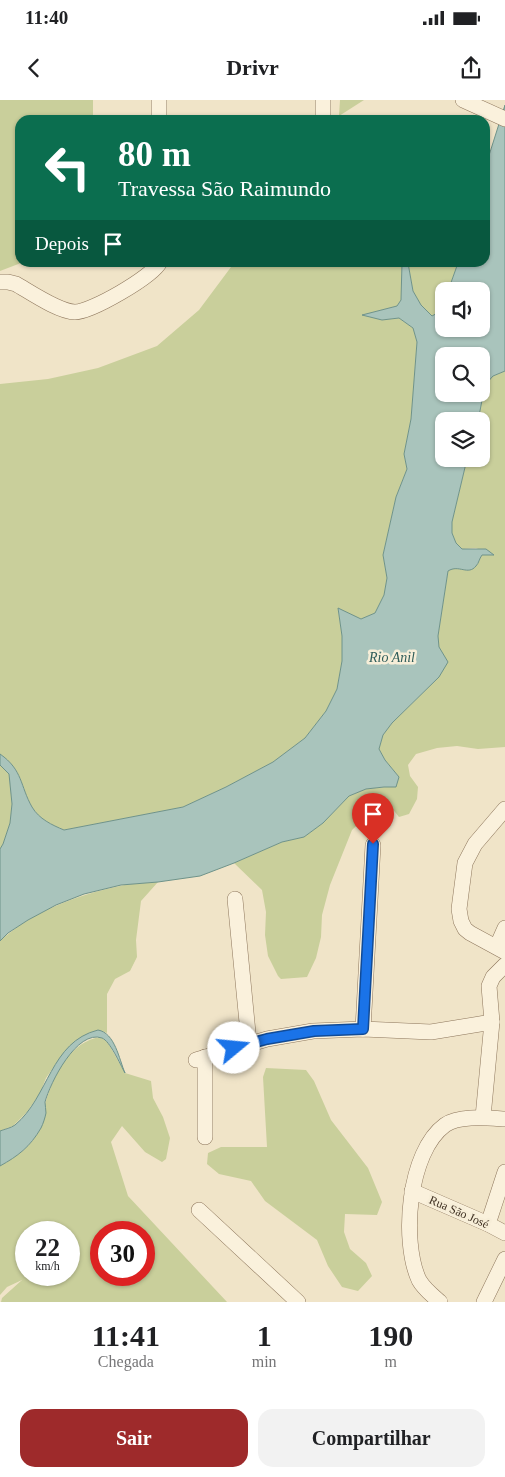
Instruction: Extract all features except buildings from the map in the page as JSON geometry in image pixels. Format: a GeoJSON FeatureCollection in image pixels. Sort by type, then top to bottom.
{"type":"FeatureCollection","features":[{"type":"Feature","properties":{"kind":"street"},"geometry":{"type":"LineString","coordinates":[[149,100],[149,115]]}},
{"type":"Feature","properties":{"kind":"street"},"geometry":{"type":"LineString","coordinates":[[159,100],[159,115]]}},
{"type":"Feature","properties":{"kind":"street"},"geometry":{"type":"LineString","coordinates":[[323,100],[323,115]]}},
{"type":"Feature","properties":{"kind":"street"},"geometry":{"type":"LineString","coordinates":[[331,100],[331,115]]}},
{"type":"Feature","properties":{"kind":"street"},"geometry":{"type":"LineString","coordinates":[[463,100],[498,116]]}},
{"type":"Feature","properties":{"kind":"street"},"geometry":{"type":"LineString","coordinates":[[0,282],[16,284],[61,309],[74,312],[87,309],[135,284],[158,267]]}},
{"type":"Feature","properties":{"kind":"street"},"geometry":{"type":"LineString","coordinates":[[505,809],[475,844],[465,863],[459,909],[461,921],[470,933],[501,949],[505,928]]}},
{"type":"Feature","properties":{"kind":"street"},"geometry":{"type":"LineString","coordinates":[[363,1029],[373,844]]}},
{"type":"Feature","properties":{"kind":"street"},"geometry":{"type":"LineString","coordinates":[[235,899],[249,1043]]}},
{"type":"Feature","properties":{"kind":"street"},"geometry":{"type":"LineString","coordinates":[[483,1117],[492,1022],[489,986],[493,977],[505,966]]}},
{"type":"Feature","properties":{"kind":"street"},"geometry":{"type":"LineString","coordinates":[[205,1137],[200,1059],[249,1043],[314,1031],[363,1029],[431,1032],[492,1022]]}},
{"type":"Feature","properties":{"kind":"street"},"geometry":{"type":"LineString","coordinates":[[440,1302],[420,1281],[416,1272],[410,1241],[412,1186],[420,1163],[434,1136],[446,1124],[462,1119],[483,1117],[505,1119]]}},
{"type":"Feature","properties":{"kind":"street"},"geometry":{"type":"LineString","coordinates":[[488,1224],[505,1172]]}},
{"type":"Feature","properties":{"kind":"street","name":"Rua São José"},"geometry":{"type":"LineString","coordinates":[[412,1191],[505,1233]]}},
{"type":"Feature","properties":{"kind":"street"},"geometry":{"type":"LineString","coordinates":[[199,1210],[298,1302]]}},
{"type":"Feature","properties":{"kind":"street"},"geometry":{"type":"LineString","coordinates":[[484,1302],[505,1259]]}},
{"type":"Feature","properties":{"kind":"green space"},"geometry":{"type":"Polygon","coordinates":[[[0,100],[93,100],[93,115],[15,115],[15,265],[0,271],[0,100]]]}},
{"type":"Feature","properties":{"kind":"green space"},"geometry":{"type":"Polygon","coordinates":[[[340,100],[364,100],[341,115],[340,100]]]}},
{"type":"Feature","properties":{"kind":"green space"},"geometry":{"type":"Polygon","coordinates":[[[231,267],[402,267],[401,300],[397,306],[363,315],[382,320],[399,318],[413,328],[417,342],[411,419],[404,454],[407,469],[396,497],[383,555],[387,578],[384,595],[375,613],[361,619],[338,609],[342,636],[342,661],[337,689],[326,711],[305,738],[273,762],[183,807],[64,830],[38,815],[28,799],[17,772],[0,754],[0,384],[48,379],[98,368],[157,346],[199,310],[231,267]]]}},
{"type":"Feature","properties":{"kind":"green space"},"geometry":{"type":"Polygon","coordinates":[[[409,267],[457,267],[451,282],[435,282],[435,314],[432,316],[421,305],[413,291],[409,267]]]}},
{"type":"Feature","properties":{"kind":"green space"},"geometry":{"type":"Polygon","coordinates":[[[505,371],[505,747],[478,749],[457,746],[437,748],[416,754],[408,765],[410,776],[418,787],[417,799],[409,814],[399,817],[391,807],[382,801],[352,830],[330,885],[322,915],[321,937],[316,958],[307,977],[281,979],[268,956],[265,935],[266,912],[262,890],[234,863],[282,842],[304,837],[323,823],[349,796],[366,789],[384,787],[399,777],[385,760],[379,749],[383,735],[392,723],[439,677],[438,636],[448,571],[456,568],[465,570],[477,565],[482,555],[493,555],[476,548],[462,549],[456,543],[452,533],[452,522],[465,467],[490,467],[490,412],[480,412],[482,402],[490,402],[490,379],[505,371]]]}},
{"type":"Feature","properties":{"kind":"green space"},"geometry":{"type":"Polygon","coordinates":[[[0,765],[9,773],[12,804],[10,823],[0,849],[0,765]]]}},
{"type":"Feature","properties":{"kind":"green space"},"geometry":{"type":"Polygon","coordinates":[[[158,882],[141,901],[136,940],[137,957],[130,971],[115,979],[107,994],[107,1033],[98,1030],[92,1032],[62,1055],[46,1078],[40,1093],[27,1112],[13,1126],[0,1131],[0,941],[27,921],[72,899],[125,885],[158,882]]]}},
{"type":"Feature","properties":{"kind":"green space"},"geometry":{"type":"Polygon","coordinates":[[[101,1037],[107,1041],[125,1073],[151,1081],[153,1098],[163,1117],[170,1138],[166,1159],[162,1162],[145,1152],[122,1126],[111,1142],[128,1196],[151,1221],[90,1221],[90,1286],[155,1286],[155,1225],[227,1302],[1,1302],[2,1298],[15,1286],[80,1286],[80,1221],[15,1221],[15,1283],[7,1287],[0,1295],[0,1166],[19,1154],[37,1134],[43,1123],[46,1101],[59,1070],[72,1052],[80,1045],[101,1037]]]}},
{"type":"Feature","properties":{"kind":"green space"},"geometry":{"type":"Polygon","coordinates":[[[266,1068],[306,1070],[314,1081],[331,1120],[368,1168],[382,1202],[377,1215],[345,1214],[344,1232],[350,1249],[366,1263],[372,1276],[358,1291],[342,1287],[328,1266],[317,1240],[265,1201],[251,1181],[219,1174],[207,1164],[208,1153],[221,1147],[267,1147],[263,1077],[266,1068]]]}},
{"type":"Feature","properties":{"kind":"water","name":"Rio Anil"},"geometry":{"type":"Polygon","coordinates":[[[505,105],[505,371],[490,379],[490,347],[435,347],[435,402],[482,402],[480,412],[435,412],[435,467],[465,467],[452,522],[452,533],[456,543],[462,549],[486,549],[494,555],[482,555],[473,569],[452,569],[448,571],[438,636],[439,647],[448,662],[439,677],[392,723],[383,735],[379,749],[385,760],[399,777],[396,787],[366,789],[349,796],[323,823],[304,837],[282,842],[200,876],[121,885],[84,894],[56,905],[28,920],[8,933],[0,941],[0,849],[10,823],[12,804],[9,774],[0,765],[0,754],[17,772],[28,799],[38,815],[64,830],[183,807],[273,762],[305,738],[326,711],[337,689],[342,661],[342,636],[338,608],[361,619],[375,613],[384,595],[387,578],[383,555],[396,497],[407,469],[404,454],[411,419],[417,342],[413,328],[399,318],[382,320],[362,315],[397,306],[401,300],[402,267],[409,267],[413,291],[421,305],[432,316],[435,314],[435,337],[490,337],[490,282],[451,282],[457,267],[490,267],[490,152],[505,105]]]}},
{"type":"Feature","properties":{"kind":"water"},"geometry":{"type":"Polygon","coordinates":[[[98,1030],[109,1036],[125,1073],[105,1040],[93,1037],[83,1042],[74,1049],[52,1083],[45,1102],[45,1119],[37,1135],[23,1150],[0,1166],[0,1131],[15,1125],[26,1113],[36,1100],[60,1058],[70,1046],[82,1036],[98,1030]]]}},
{"type":"Feature","properties":{"kind":"route"},"geometry":{"type":"LineString","coordinates":[[234,1048],[267,1039],[314,1031],[363,1029],[373,844]]}}]}
